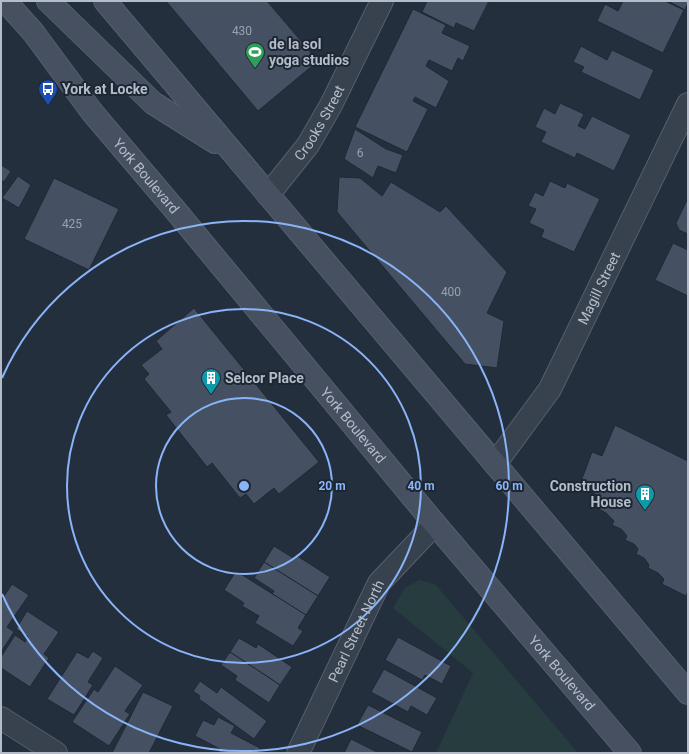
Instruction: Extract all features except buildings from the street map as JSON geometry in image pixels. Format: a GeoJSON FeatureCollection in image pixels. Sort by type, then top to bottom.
{"type":"FeatureCollection","features":[{"type":"Feature","properties":{"kind":"main road","name":"York Boulevard"},"geometry":{"type":"LineString","coordinates":[[5,1],[33,32],[92,112],[176,211],[435,524],[630,753]]}},
{"type":"Feature","properties":{"kind":"main road"},"geometry":{"type":"LineString","coordinates":[[48,1],[154,102],[234,155]]}},
{"type":"Feature","properties":{"kind":"main road"},"geometry":{"type":"LineString","coordinates":[[105,1],[688,693]]}},
{"type":"Feature","properties":{"kind":"street","name":"Crooks Street"},"geometry":{"type":"LineString","coordinates":[[268,195],[308,145],[331,105],[382,1]]}},
{"type":"Feature","properties":{"kind":"street","name":"Magill Street"},"geometry":{"type":"LineString","coordinates":[[495,464],[550,389],[688,104]]}},
{"type":"Feature","properties":{"kind":"street","name":"Pearl Street North"},"geometry":{"type":"LineString","coordinates":[[298,753],[379,584],[435,524]]}},
{"type":"Feature","properties":{"kind":"street"},"geometry":{"type":"LineString","coordinates":[[1,718],[56,753]]}},
{"type":"Feature","properties":{"kind":"green space"},"geometry":{"type":"Polygon","coordinates":[[[420,580],[436,585],[578,753],[436,753],[473,673],[393,608],[405,588],[420,580]]]}},
{"type":"Feature","properties":{"kind":"place","name":"de la sol yoga studios"},"geometry":{"type":"Point","coordinates":[255,69]}},
{"type":"Feature","properties":{"kind":"place","name":"York at Locke"},"geometry":{"type":"Point","coordinates":[48,106]}},
{"type":"Feature","properties":{"kind":"place","name":"Selcor Place"},"geometry":{"type":"Point","coordinates":[211,395]}},
{"type":"Feature","properties":{"kind":"place","name":"Construction House"},"geometry":{"type":"Point","coordinates":[645,511]}}]}
